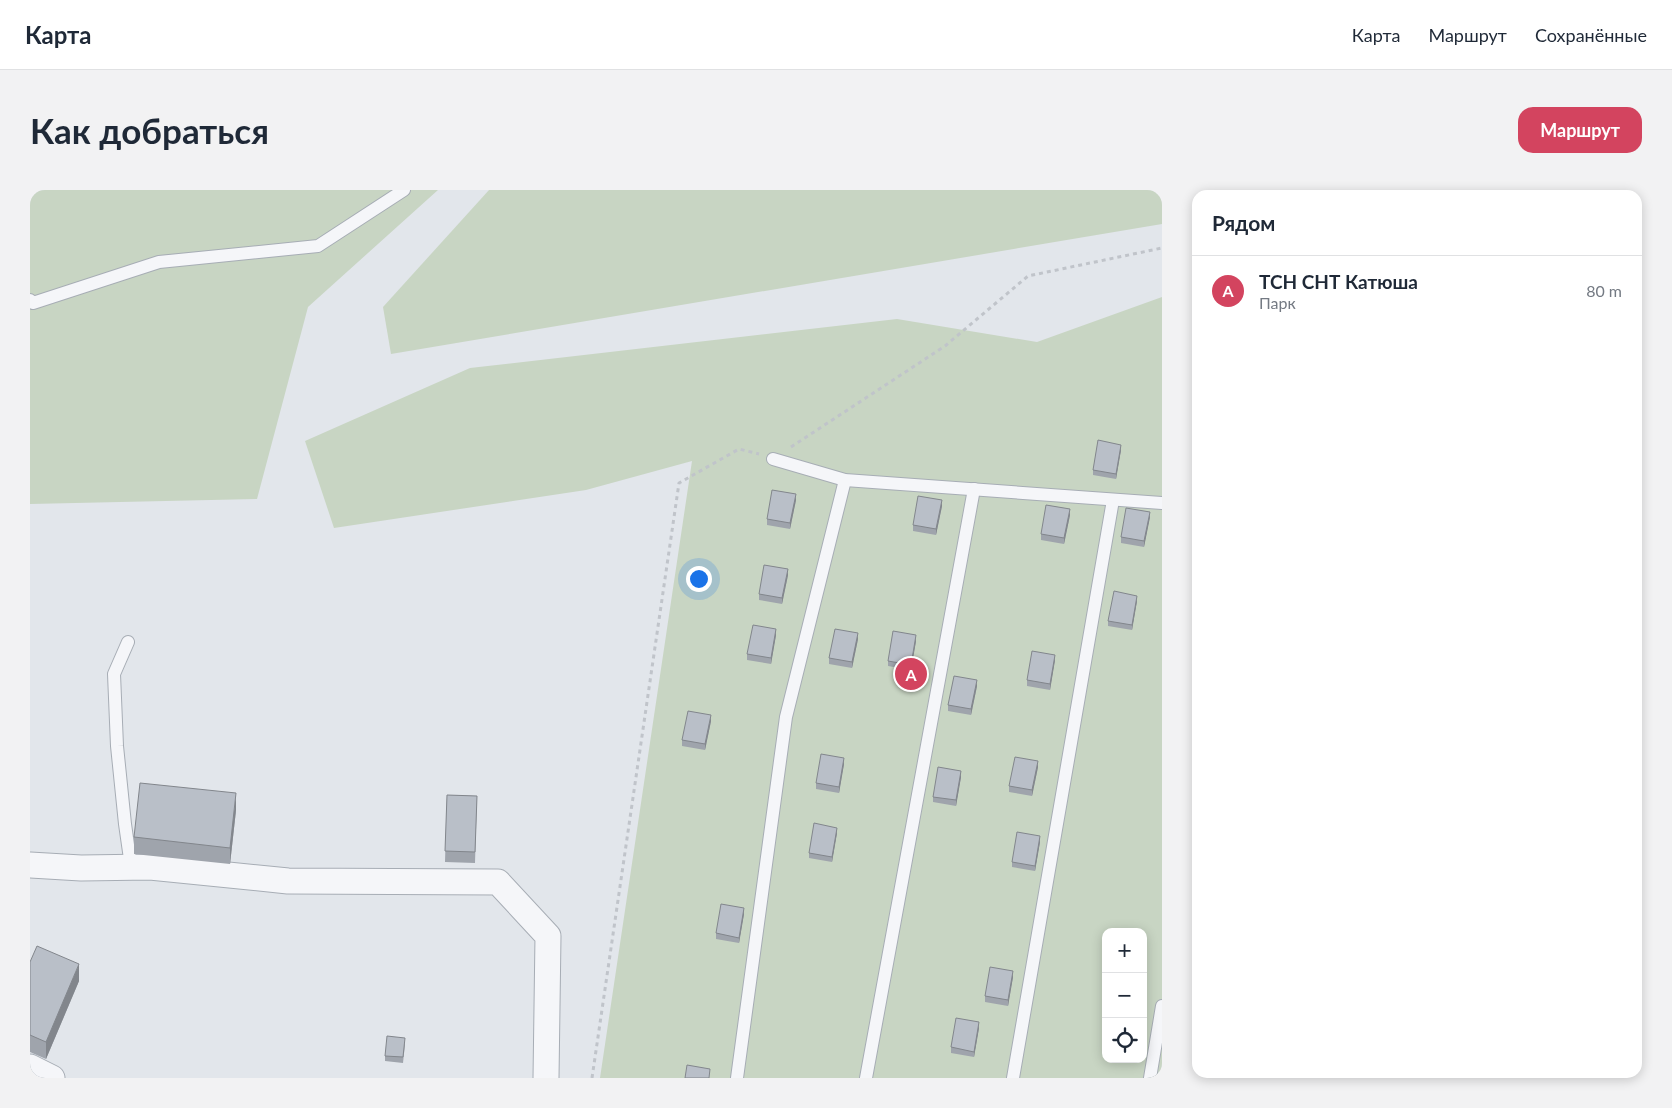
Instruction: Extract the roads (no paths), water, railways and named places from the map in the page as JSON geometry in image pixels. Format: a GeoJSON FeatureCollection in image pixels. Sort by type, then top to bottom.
{"type":"FeatureCollection","features":[{"type":"Feature","properties":{"kind":"street"},"geometry":{"type":"LineString","coordinates":[[30,865],[81,868],[131,866],[288,881],[498,882],[548,936],[546,1078]]}},
{"type":"Feature","properties":{"kind":"street"},"geometry":{"type":"LineString","coordinates":[[30,1067],[52,1078]]}},
{"type":"Feature","properties":{"kind":"lane"},"geometry":{"type":"LineString","coordinates":[[30,300],[33,303],[159,262],[318,246],[404,190]]}},
{"type":"Feature","properties":{"kind":"lane"},"geometry":{"type":"LineString","coordinates":[[773,459],[845,480],[1162,503]]}},
{"type":"Feature","properties":{"kind":"lane"},"geometry":{"type":"LineString","coordinates":[[737,1078],[786,716],[845,480]]}},
{"type":"Feature","properties":{"kind":"lane"},"geometry":{"type":"LineString","coordinates":[[866,1078],[974,489]]}},
{"type":"Feature","properties":{"kind":"lane"},"geometry":{"type":"LineString","coordinates":[[1014,1078],[1113,500]]}},
{"type":"Feature","properties":{"kind":"lane"},"geometry":{"type":"LineString","coordinates":[[128,642],[114,674],[117,746],[131,866]]}},
{"type":"Feature","properties":{"kind":"lane"},"geometry":{"type":"LineString","coordinates":[[1150,1078],[1162,1006]]}},
{"type":"Feature","properties":{"kind":"place","name":"ТСН СНТ Катюша"},"geometry":{"type":"Point","coordinates":[911,674]}}]}
